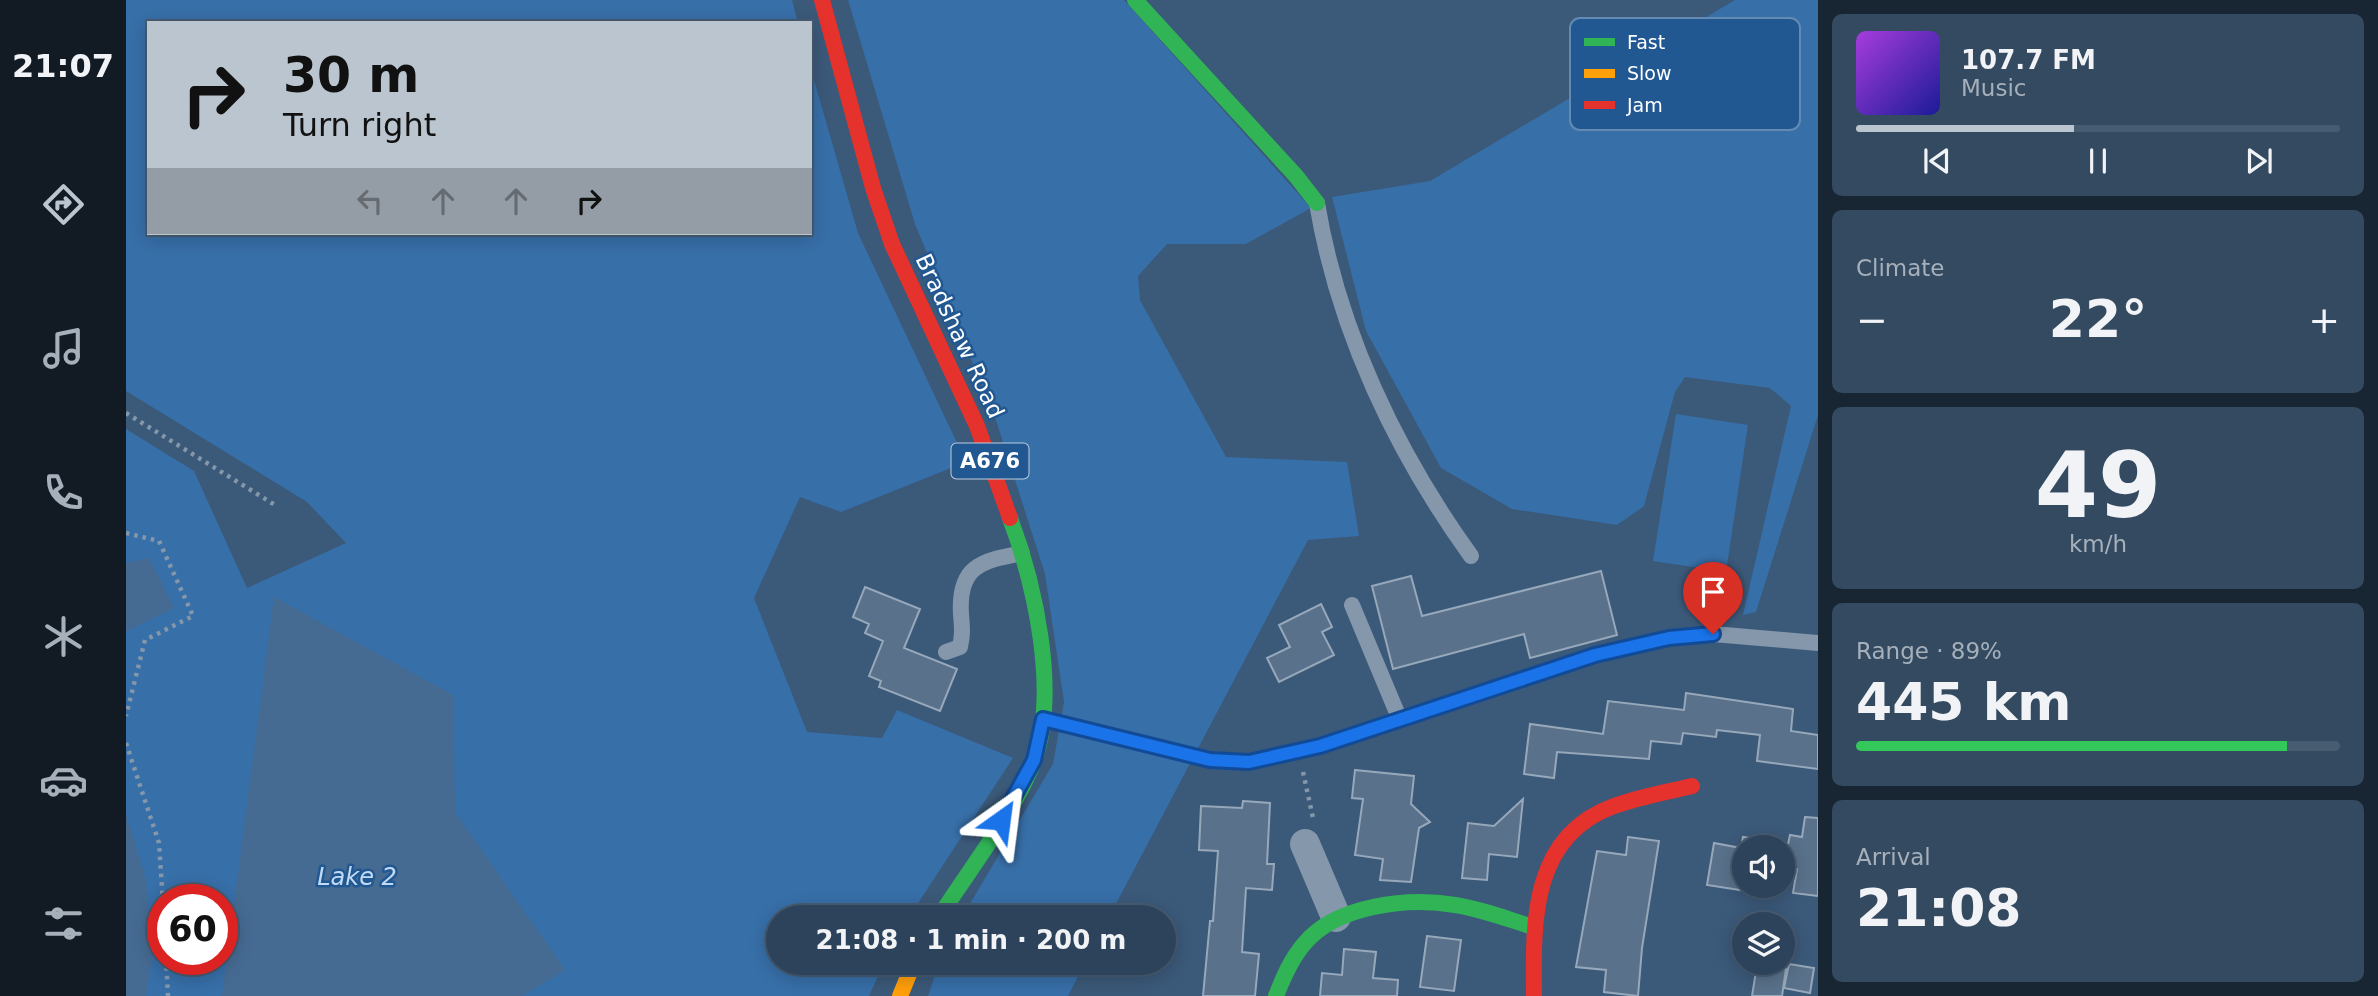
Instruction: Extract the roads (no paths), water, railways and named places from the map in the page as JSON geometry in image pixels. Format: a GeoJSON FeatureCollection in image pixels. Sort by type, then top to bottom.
{"type":"FeatureCollection","features":[{"type":"Feature","properties":{"kind":"main road","name":"Bradshaw Road"},"geometry":{"type":"LineString","coordinates":[[822,0],[873,188],[892,244],[977,426],[1022,553],[1041,641],[1045,682],[1043,719],[1034,760],[1014,800],[947,905]]}},
{"type":"Feature","properties":{"kind":"main road"},"geometry":{"type":"LineString","coordinates":[[1135,0],[1296,176],[1317,203]]}},
{"type":"Feature","properties":{"kind":"main road"},"geometry":{"type":"LineString","coordinates":[[1534,996],[1533,927],[1551,858],[1560,842],[1573,829],[1613,806],[1680,797]]}},
{"type":"Feature","properties":{"kind":"main road"},"geometry":{"type":"LineString","coordinates":[[1276,996],[1284,972],[1299,947],[1314,931],[1336,917],[1364,909],[1423,903],[1452,905],[1533,927]]}},
{"type":"Feature","properties":{"kind":"main road"},"geometry":{"type":"LineString","coordinates":[[900,996],[909,975]]}},
{"type":"Feature","properties":{"kind":"street"},"geometry":{"type":"LineString","coordinates":[[1308,839],[1336,917]]}},
{"type":"Feature","properties":{"kind":"lane"},"geometry":{"type":"LineString","coordinates":[[1317,203],[1330,263],[1365,369],[1437,509],[1471,556]]}},
{"type":"Feature","properties":{"kind":"lane"},"geometry":{"type":"LineString","coordinates":[[946,652],[960,647],[964,632],[961,617],[963,582],[972,570],[989,560],[1022,553]]}},
{"type":"Feature","properties":{"kind":"lane"},"geometry":{"type":"LineString","coordinates":[[1352,605],[1400,720]]}},
{"type":"Feature","properties":{"kind":"lane"},"geometry":{"type":"LineString","coordinates":[[1043,719],[1210,760],[1249,762],[1299,751],[1400,720],[1595,655],[1669,638],[1713,634],[1818,643]]}},
{"type":"Feature","properties":{"kind":"water"},"geometry":{"type":"Polygon","coordinates":[[[149,558],[174,608],[126,631],[126,563],[149,558]]]}},
{"type":"Feature","properties":{"kind":"water","name":"Lake 2"},"geometry":{"type":"Polygon","coordinates":[[[274,597],[453,695],[455,812],[565,970],[522,996],[222,996],[225,975],[238,975],[237,884],[274,597]]]}},
{"type":"Feature","properties":{"kind":"water"},"geometry":{"type":"Polygon","coordinates":[[[126,814],[146,880],[147,975],[149,975],[146,996],[126,996],[126,814]]]}}]}
